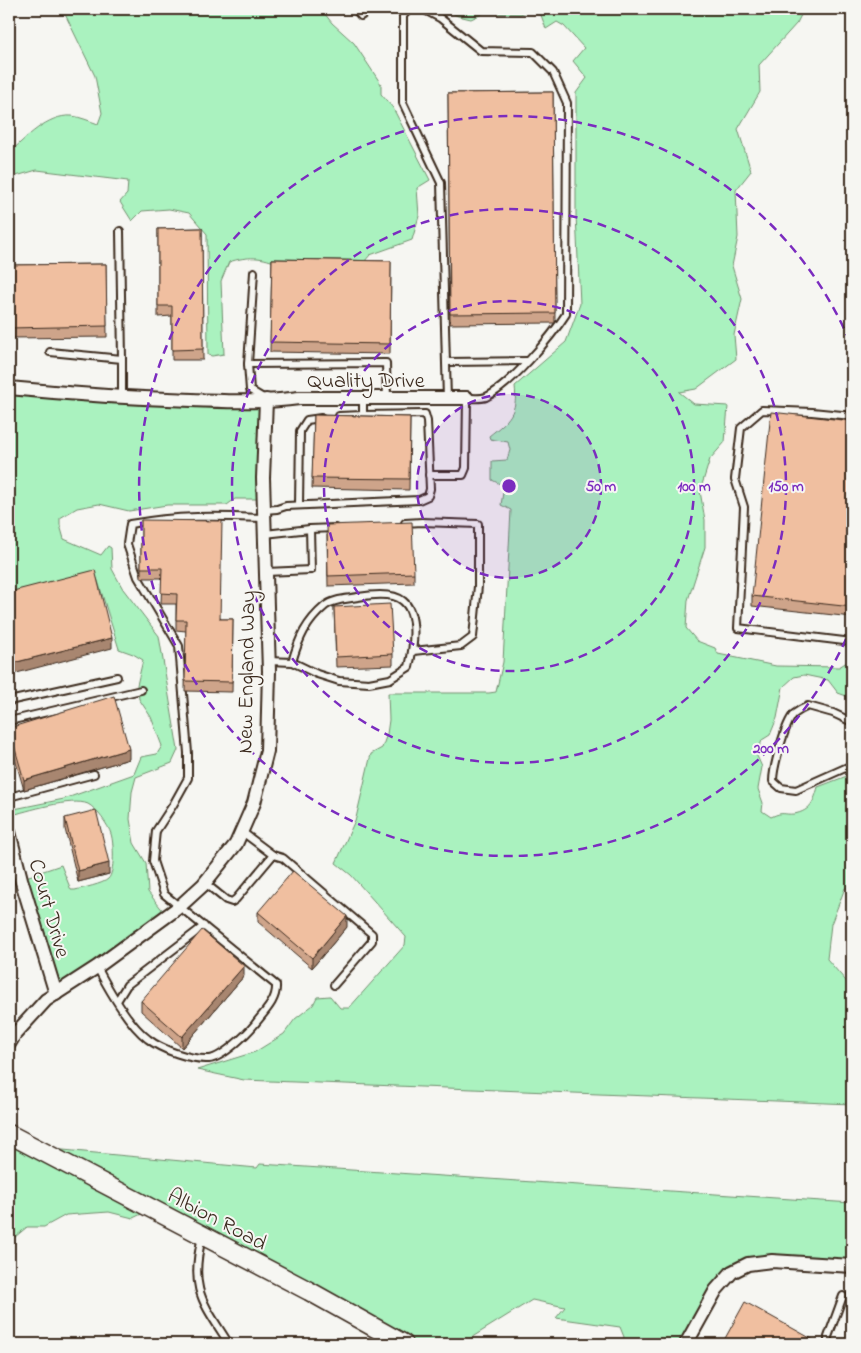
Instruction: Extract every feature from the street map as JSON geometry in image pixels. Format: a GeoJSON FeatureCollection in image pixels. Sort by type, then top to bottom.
{"type":"FeatureCollection","features":[{"type":"Feature","properties":{"kind":"main road","name":"Albion Road"},"geometry":{"type":"LineString","coordinates":[[9,1134],[309,1291],[404,1344]]}},
{"type":"Feature","properties":{"kind":"street","name":"Quality Drive"},"geometry":{"type":"LineString","coordinates":[[9,388],[122,398],[226,401],[467,398]]}},
{"type":"Feature","properties":{"kind":"street","name":"New England Way"},"geometry":{"type":"LineString","coordinates":[[9,1044],[15,1034],[46,1000],[97,967],[179,907],[205,883],[236,844],[254,803],[267,751],[269,661],[263,478],[266,400]]}},
{"type":"Feature","properties":{"kind":"street","name":"Court Drive"},"geometry":{"type":"LineString","coordinates":[[9,832],[56,994]]}},
{"type":"Feature","properties":{"kind":"street"},"geometry":{"type":"LineString","coordinates":[[686,1344],[716,1290],[732,1272],[748,1264],[772,1261],[852,1266]]}},
{"type":"Feature","properties":{"kind":"lane"},"geometry":{"type":"LineString","coordinates":[[355,9],[361,16],[370,9]]}},
{"type":"Feature","properties":{"kind":"lane"},"geometry":{"type":"LineString","coordinates":[[423,9],[440,18],[481,51],[533,52],[553,72],[567,103],[566,314],[556,330],[498,390],[484,398],[467,398],[466,468],[463,475],[429,475]]}},
{"type":"Feature","properties":{"kind":"lane"},"geometry":{"type":"LineString","coordinates":[[406,10],[403,16],[403,103],[441,182],[448,399]]}},
{"type":"Feature","properties":{"kind":"lane"},"geometry":{"type":"LineString","coordinates":[[120,231],[122,398]]}},
{"type":"Feature","properties":{"kind":"lane"},"geometry":{"type":"LineString","coordinates":[[254,272],[248,364],[250,390],[266,400]]}},
{"type":"Feature","properties":{"kind":"lane"},"geometry":{"type":"LineString","coordinates":[[50,352],[122,359]]}},
{"type":"Feature","properties":{"kind":"lane"},"geometry":{"type":"LineString","coordinates":[[446,362],[528,361]]}},
{"type":"Feature","properties":{"kind":"lane"},"geometry":{"type":"LineString","coordinates":[[248,364],[386,363],[387,399]]}},
{"type":"Feature","properties":{"kind":"lane"},"geometry":{"type":"LineString","coordinates":[[362,415],[363,399]]}},
{"type":"Feature","properties":{"kind":"lane"},"geometry":{"type":"LineString","coordinates":[[852,416],[762,410],[741,428],[735,479],[744,507],[738,628],[852,642]]}},
{"type":"Feature","properties":{"kind":"lane"},"geometry":{"type":"LineString","coordinates":[[97,967],[134,1025],[148,1039],[178,1055],[210,1059],[223,1052],[251,1029],[273,1002],[276,985],[164,894],[153,860],[156,831],[188,778],[188,753],[183,712],[179,646],[138,577],[127,544],[130,524],[162,518],[264,514],[299,505],[419,500],[428,496],[427,422],[424,414],[334,416]]}},
{"type":"Feature","properties":{"kind":"lane"},"geometry":{"type":"LineString","coordinates":[[299,505],[300,431],[308,420],[325,417]]}},
{"type":"Feature","properties":{"kind":"lane"},"geometry":{"type":"LineString","coordinates":[[402,523],[478,524],[478,586],[473,637],[461,646],[413,651]]}},
{"type":"Feature","properties":{"kind":"lane"},"geometry":{"type":"LineString","coordinates":[[265,534],[310,529],[344,528]]}},
{"type":"Feature","properties":{"kind":"lane"},"geometry":{"type":"LineString","coordinates":[[266,572],[311,570],[310,529]]}},
{"type":"Feature","properties":{"kind":"lane"},"geometry":{"type":"LineString","coordinates":[[269,661],[292,662],[317,674],[339,681],[369,683],[390,680],[409,667],[413,651],[413,618],[403,601],[392,596],[369,595],[327,604],[304,628],[292,662]]}},
{"type":"Feature","properties":{"kind":"lane"},"geometry":{"type":"LineString","coordinates":[[9,701],[116,676]]}},
{"type":"Feature","properties":{"kind":"lane"},"geometry":{"type":"LineString","coordinates":[[9,721],[142,690]]}},
{"type":"Feature","properties":{"kind":"lane"},"geometry":{"type":"LineString","coordinates":[[852,722],[833,713],[808,706],[793,715],[783,738],[773,774],[773,781],[781,788],[796,790],[852,765]]}},
{"type":"Feature","properties":{"kind":"lane"},"geometry":{"type":"LineString","coordinates":[[9,797],[94,774]]}},
{"type":"Feature","properties":{"kind":"lane"},"geometry":{"type":"LineString","coordinates":[[241,831],[273,855],[283,858],[372,934],[372,941],[334,985]]}},
{"type":"Feature","properties":{"kind":"lane"},"geometry":{"type":"LineString","coordinates":[[205,883],[226,900],[232,902],[273,855]]}},
{"type":"Feature","properties":{"kind":"lane"},"geometry":{"type":"LineString","coordinates":[[117,1001],[127,985],[204,926]]}},
{"type":"Feature","properties":{"kind":"lane"},"geometry":{"type":"LineString","coordinates":[[202,1235],[196,1271],[199,1291],[206,1310],[229,1344]]}},
{"type":"Feature","properties":{"kind":"lane"},"geometry":{"type":"LineString","coordinates":[[828,1344],[828,1338],[843,1296]]}},
{"type":"Feature","properties":{"kind":"green space"},"geometry":{"type":"Polygon","coordinates":[[[61,9],[321,9],[332,23],[354,43],[381,84],[381,94],[393,108],[430,180],[417,188],[419,216],[412,240],[370,255],[364,262],[280,265],[255,258],[229,262],[221,281],[224,354],[208,355],[207,234],[189,213],[169,209],[142,211],[132,221],[120,202],[127,194],[128,181],[37,170],[9,178],[9,153],[37,128],[63,116],[72,116],[98,124],[102,113],[95,76],[61,9]]]}},
{"type":"Feature","properties":{"kind":"green space"},"geometry":{"type":"Polygon","coordinates":[[[444,9],[804,9],[797,23],[759,65],[760,92],[738,129],[751,171],[736,190],[738,237],[732,266],[742,299],[734,335],[736,359],[696,389],[679,392],[694,404],[728,406],[725,442],[710,459],[700,491],[705,520],[705,547],[688,600],[686,628],[697,641],[715,648],[718,654],[776,666],[839,667],[852,659],[852,698],[838,693],[828,680],[804,675],[794,677],[783,687],[777,718],[770,735],[762,740],[757,756],[762,767],[758,789],[763,803],[762,811],[771,817],[781,814],[800,813],[811,805],[818,787],[852,774],[852,888],[845,888],[831,924],[827,959],[852,988],[852,997],[849,998],[850,1013],[852,1014],[852,1104],[244,1080],[197,1070],[255,1052],[284,1034],[295,1019],[313,1005],[317,997],[330,996],[340,1008],[349,1008],[405,945],[406,937],[351,875],[336,863],[356,818],[371,754],[382,748],[387,734],[389,720],[388,693],[496,692],[503,662],[511,510],[501,505],[504,486],[492,480],[492,461],[507,460],[510,450],[508,442],[490,439],[489,436],[511,415],[515,403],[515,386],[566,342],[580,304],[576,214],[576,93],[587,78],[573,61],[584,48],[564,26],[557,22],[546,29],[541,15],[530,11],[520,14],[484,13],[471,19],[458,16],[444,9]]]}},
{"type":"Feature","properties":{"kind":"green space"},"geometry":{"type":"Polygon","coordinates":[[[9,389],[255,407],[265,412],[264,499],[235,499],[227,505],[167,505],[129,511],[99,504],[77,508],[60,518],[64,539],[101,555],[108,546],[111,548],[112,569],[123,589],[159,636],[178,750],[172,763],[136,777],[132,792],[130,819],[134,843],[146,863],[148,892],[168,917],[56,993],[23,878],[61,865],[71,890],[105,881],[110,876],[113,864],[111,834],[108,826],[95,809],[81,802],[60,803],[9,816],[9,810],[64,799],[134,774],[141,757],[157,754],[162,746],[151,717],[139,699],[137,685],[143,660],[119,649],[97,578],[9,596],[9,389]]]}},
{"type":"Feature","properties":{"kind":"green space"},"geometry":{"type":"Polygon","coordinates":[[[9,1145],[257,1168],[260,1164],[852,1203],[852,1266],[767,1262],[728,1275],[684,1344],[622,1344],[624,1337],[620,1327],[556,1318],[565,1307],[532,1300],[461,1344],[402,1344],[152,1209],[133,1218],[109,1212],[66,1215],[44,1227],[27,1227],[9,1242],[9,1145]]]}},
{"type":"Feature","properties":{"kind":"building"},"geometry":{"type":"Polygon","coordinates":[[[553,92],[555,313],[450,314],[448,93],[553,92]]]}},
{"type":"Feature","properties":{"kind":"building"},"geometry":{"type":"Polygon","coordinates":[[[202,228],[203,349],[172,350],[172,306],[158,306],[158,229],[202,228]]]}},
{"type":"Feature","properties":{"kind":"building"},"geometry":{"type":"Polygon","coordinates":[[[272,259],[391,261],[390,344],[270,342],[272,259]]]}},
{"type":"Feature","properties":{"kind":"building"},"geometry":{"type":"Polygon","coordinates":[[[106,264],[107,326],[9,328],[9,265],[106,264]]]}},
{"type":"Feature","properties":{"kind":"building"},"geometry":{"type":"Polygon","coordinates":[[[771,412],[852,421],[852,607],[752,596],[771,412]]]}},
{"type":"Feature","properties":{"kind":"building"},"geometry":{"type":"Polygon","coordinates":[[[314,415],[410,417],[409,479],[312,478],[314,415]]]}},
{"type":"Feature","properties":{"kind":"building"},"geometry":{"type":"Polygon","coordinates":[[[141,520],[222,521],[220,619],[233,619],[232,682],[185,681],[186,620],[176,620],[177,594],[161,593],[162,568],[141,568],[141,520]]]}},
{"type":"Feature","properties":{"kind":"building"},"geometry":{"type":"Polygon","coordinates":[[[412,522],[414,573],[328,576],[327,525],[412,522]]]}},
{"type":"Feature","properties":{"kind":"building"},"geometry":{"type":"Polygon","coordinates":[[[95,570],[112,638],[9,664],[9,592],[95,570]]]}},
{"type":"Feature","properties":{"kind":"building"},"geometry":{"type":"Polygon","coordinates":[[[390,604],[393,654],[336,657],[334,607],[390,604]]]}},
{"type":"Feature","properties":{"kind":"building"},"geometry":{"type":"Polygon","coordinates":[[[114,696],[129,749],[24,780],[9,728],[114,696]]]}},
{"type":"Feature","properties":{"kind":"building"},"geometry":{"type":"Polygon","coordinates":[[[96,810],[109,863],[78,871],[65,818],[96,810]]]}},
{"type":"Feature","properties":{"kind":"building"},"geometry":{"type":"Polygon","coordinates":[[[293,871],[347,916],[312,958],[258,912],[293,871]]]}},
{"type":"Feature","properties":{"kind":"building"},"geometry":{"type":"Polygon","coordinates":[[[202,930],[244,966],[182,1037],[141,1001],[202,930]]]}},
{"type":"Feature","properties":{"kind":"building"},"geometry":{"type":"Polygon","coordinates":[[[745,1302],[821,1344],[722,1344],[745,1302]]]}}]}
